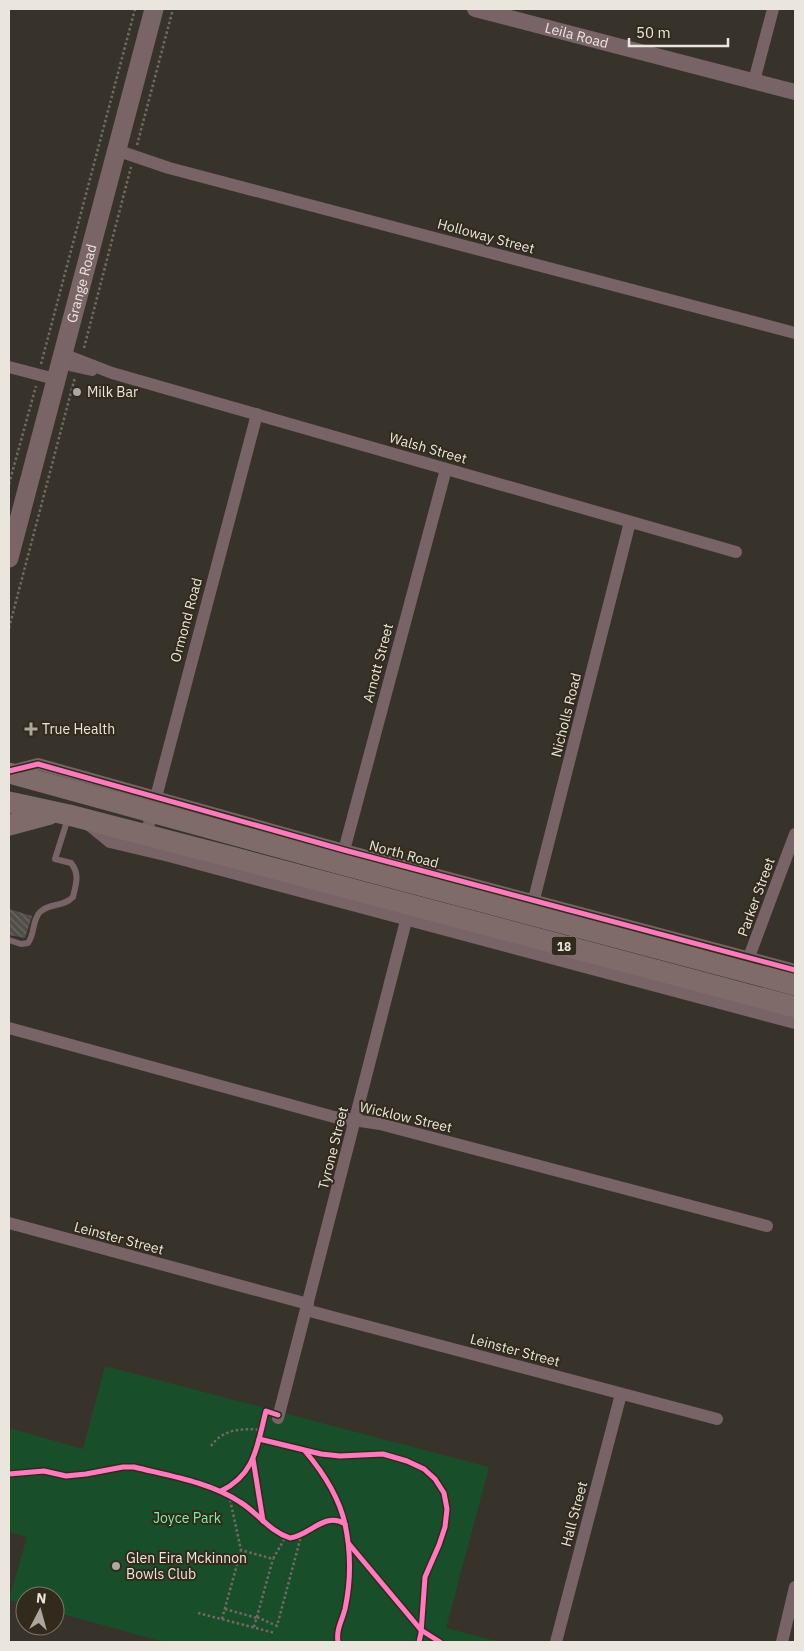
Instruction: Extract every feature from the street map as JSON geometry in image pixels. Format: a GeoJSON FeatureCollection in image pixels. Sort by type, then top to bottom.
{"type":"FeatureCollection","features":[{"type":"Feature","properties":{"kind":"highway","name":"North Road"},"geometry":{"type":"LineString","coordinates":[[9,772],[153,805],[342,857],[415,884],[532,907],[747,964],[795,985]]}},
{"type":"Feature","properties":{"kind":"highway","name":"18"},"geometry":{"type":"LineString","coordinates":[[9,802],[146,835],[408,912],[795,1007]]}},
{"type":"Feature","properties":{"kind":"highway"},"geometry":{"type":"LineString","coordinates":[[9,824],[31,817],[68,815]]}},
{"type":"Feature","properties":{"kind":"main road","name":"Grange Road"},"geometry":{"type":"LineString","coordinates":[[9,558],[62,366],[124,157],[154,9]]}},
{"type":"Feature","properties":{"kind":"street","name":"Leila Road"},"geometry":{"type":"LineString","coordinates":[[474,9],[795,92]]}},
{"type":"Feature","properties":{"kind":"street"},"geometry":{"type":"LineString","coordinates":[[754,81],[773,9]]}},
{"type":"Feature","properties":{"kind":"street","name":"Holloway Street"},"geometry":{"type":"LineString","coordinates":[[124,157],[795,333]]}},
{"type":"Feature","properties":{"kind":"street","name":"Walsh Street"},"geometry":{"type":"LineString","coordinates":[[9,366],[62,366],[112,373],[736,552]]}},
{"type":"Feature","properties":{"kind":"street","name":"Ormond Road"},"geometry":{"type":"LineString","coordinates":[[146,835],[257,414]]}},
{"type":"Feature","properties":{"kind":"street","name":"Arnott Street"},"geometry":{"type":"LineString","coordinates":[[342,857],[446,469]]}},
{"type":"Feature","properties":{"kind":"street","name":"Nicholls Road"},"geometry":{"type":"LineString","coordinates":[[532,907],[630,522]]}},
{"type":"Feature","properties":{"kind":"street"},"geometry":{"type":"LineString","coordinates":[[68,815],[110,842],[408,912],[795,1023]]}},
{"type":"Feature","properties":{"kind":"street","name":"Parker Street"},"geometry":{"type":"LineString","coordinates":[[738,992],[795,834]]}},
{"type":"Feature","properties":{"kind":"street","name":"North Road"},"geometry":{"type":"LineString","coordinates":[[342,857],[532,907]]}},
{"type":"Feature","properties":{"kind":"street","name":"Tyrone Street"},"geometry":{"type":"LineString","coordinates":[[278,1416],[415,884]]}},
{"type":"Feature","properties":{"kind":"street","name":"North Road"},"geometry":{"type":"LineString","coordinates":[[747,964],[795,970]]}},
{"type":"Feature","properties":{"kind":"street","name":"Wicklow Street"},"geometry":{"type":"LineString","coordinates":[[9,1028],[334,1117],[380,1124],[767,1226]]}},
{"type":"Feature","properties":{"kind":"street","name":"Leinster Street"},"geometry":{"type":"LineString","coordinates":[[9,1223],[621,1394],[717,1419]]}},
{"type":"Feature","properties":{"kind":"street","name":"Hall Street"},"geometry":{"type":"LineString","coordinates":[[557,1642],[621,1394]]}},
{"type":"Feature","properties":{"kind":"street"},"geometry":{"type":"LineString","coordinates":[[782,1642],[795,1587]]}},
{"type":"Feature","properties":{"kind":"lane"},"geometry":{"type":"LineString","coordinates":[[9,940],[21,944],[28,942],[40,912],[44,909],[64,904],[73,897],[77,878],[75,869],[71,863],[55,859],[68,815]]}},
{"type":"Feature","properties":{"kind":"path"},"geometry":{"type":"LineString","coordinates":[[9,628],[135,9]]}},
{"type":"Feature","properties":{"kind":"path"},"geometry":{"type":"LineString","coordinates":[[9,484],[62,366],[124,157],[173,9]]}},
{"type":"Feature","properties":{"kind":"path"},"geometry":{"type":"LineString","coordinates":[[259,1439],[266,1411],[278,1416]]}},
{"type":"Feature","properties":{"kind":"path"},"geometry":{"type":"LineString","coordinates":[[211,1446],[222,1435],[234,1430],[261,1430]]}},
{"type":"Feature","properties":{"kind":"path"},"geometry":{"type":"LineString","coordinates":[[221,1491],[236,1499]]}},
{"type":"Feature","properties":{"kind":"path"},"geometry":{"type":"LineString","coordinates":[[222,1619],[241,1550],[229,1495]]}},
{"type":"Feature","properties":{"kind":"path"},"geometry":{"type":"LineString","coordinates":[[278,1533],[290,1538],[304,1533]]}},
{"type":"Feature","properties":{"kind":"path"},"geometry":{"type":"LineString","coordinates":[[254,1627],[273,1559],[286,1536]]}},
{"type":"Feature","properties":{"kind":"path"},"geometry":{"type":"LineString","coordinates":[[224,1609],[257,1617],[277,1626],[300,1540],[297,1536]]}},
{"type":"Feature","properties":{"kind":"path"},"geometry":{"type":"LineString","coordinates":[[241,1550],[273,1559]]}},
{"type":"Feature","properties":{"kind":"path"},"geometry":{"type":"LineString","coordinates":[[198,1613],[275,1633]]}},
{"type":"Feature","properties":{"kind":"green space","name":"Joyce Park"},"geometry":{"type":"Polygon","coordinates":[[[105,1366],[489,1467],[446,1628],[500,1642],[164,1642],[65,1615],[65,1586],[15,1586],[15,1602],[9,1600],[27,1537],[9,1532],[9,1428],[83,1449],[105,1366]]]}},
{"type":"Feature","properties":{"kind":"building"},"geometry":{"type":"Polygon","coordinates":[[[9,909],[32,916],[25,938],[9,935],[9,909]]]}},
{"type":"Feature","properties":{"kind":"cycle path"},"geometry":{"type":"LineString","coordinates":[[9,771],[38,764],[344,850],[795,970]]}},
{"type":"Feature","properties":{"kind":"cycle path"},"geometry":{"type":"LineString","coordinates":[[221,1491],[233,1484],[248,1467],[257,1447],[266,1411],[278,1415]]}},
{"type":"Feature","properties":{"kind":"cycle path"},"geometry":{"type":"LineString","coordinates":[[259,1439],[321,1454],[340,1456],[383,1454],[407,1461],[424,1469],[435,1479],[444,1493],[447,1509],[445,1527],[425,1577],[419,1642]]}},
{"type":"Feature","properties":{"kind":"cycle path"},"geometry":{"type":"LineString","coordinates":[[305,1451],[329,1485],[339,1504],[345,1524]]}},
{"type":"Feature","properties":{"kind":"cycle path"},"geometry":{"type":"LineString","coordinates":[[253,1459],[263,1521]]}},
{"type":"Feature","properties":{"kind":"cycle path"},"geometry":{"type":"LineString","coordinates":[[9,1474],[44,1471],[66,1476],[134,1467],[189,1480],[215,1489],[240,1502],[276,1531],[290,1538],[331,1520],[345,1524],[349,1556],[349,1577],[347,1598],[338,1633],[338,1642]]}},
{"type":"Feature","properties":{"kind":"cycle path"},"geometry":{"type":"LineString","coordinates":[[349,1544],[421,1630],[440,1642]]}},
{"type":"Feature","properties":{"kind":"place","name":"Milk Bar"},"geometry":{"type":"Point","coordinates":[77,392]}},
{"type":"Feature","properties":{"kind":"place","name":"True Health"},"geometry":{"type":"Point","coordinates":[31,729]}},
{"type":"Feature","properties":{"kind":"place","name":"Glen Eira Mckinnon Bowls Club"},"geometry":{"type":"Point","coordinates":[116,1566]}}]}
